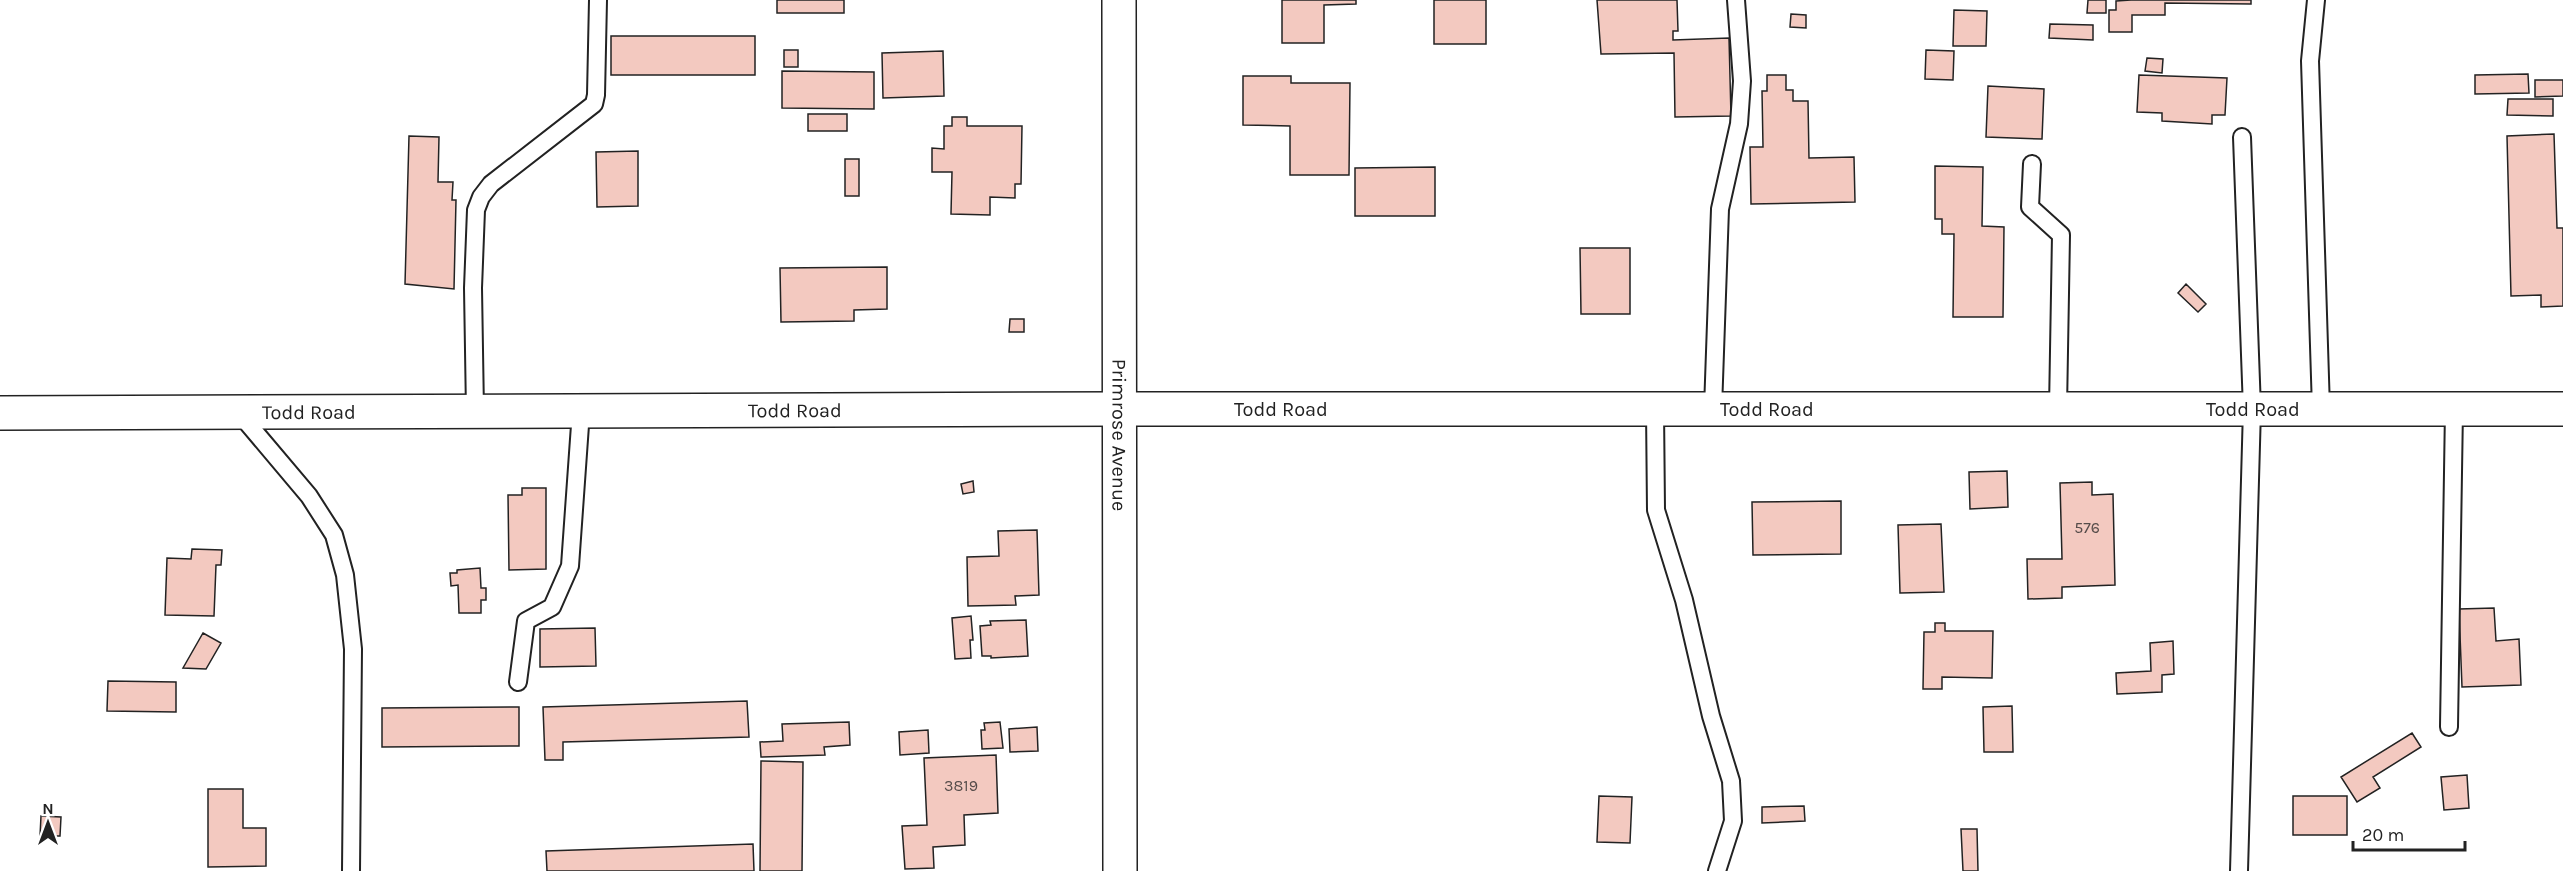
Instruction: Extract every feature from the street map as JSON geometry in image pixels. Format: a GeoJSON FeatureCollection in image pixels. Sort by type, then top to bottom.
{"type":"FeatureCollection","features":[{"type":"Feature","properties":{"kind":"main road","name":"Primrose Avenue"},"geometry":{"type":"LineString","coordinates":[[1119,0],[1120,871]]}},
{"type":"Feature","properties":{"kind":"main road","name":"Todd Road"},"geometry":{"type":"LineString","coordinates":[[0,413],[1121,409],[2563,409]]}},
{"type":"Feature","properties":{"kind":"lane"},"geometry":{"type":"LineString","coordinates":[[475,411],[473,288],[476,210],[481,197],[491,184],[594,104],[598,0]]}},
{"type":"Feature","properties":{"kind":"lane"},"geometry":{"type":"LineString","coordinates":[[1713,409],[1720,209],[1739,124],[1742,81],[1736,0]]}},
{"type":"Feature","properties":{"kind":"lane"},"geometry":{"type":"LineString","coordinates":[[2316,0],[2310,61],[2321,409]]}},
{"type":"Feature","properties":{"kind":"lane"},"geometry":{"type":"LineString","coordinates":[[2239,871],[2252,409],[2242,137]]}},
{"type":"Feature","properties":{"kind":"lane"},"geometry":{"type":"LineString","coordinates":[[2032,164],[2030,207],[2061,235],[2058,409]]}},
{"type":"Feature","properties":{"kind":"lane"},"geometry":{"type":"LineString","coordinates":[[1654,409],[1656,510],[1684,600],[1711,716],[1731,781],[1733,821],[1717,871]]}},
{"type":"Feature","properties":{"kind":"lane"},"geometry":{"type":"LineString","coordinates":[[2449,727],[2454,409]]}},
{"type":"Feature","properties":{"kind":"lane"},"geometry":{"type":"LineString","coordinates":[[518,682],[526,621],[552,607],[570,566],[581,411]]}},
{"type":"Feature","properties":{"kind":"lane"},"geometry":{"type":"LineString","coordinates":[[238,412],[309,496],[334,535],[345,575],[353,650],[351,871]]}},
{"type":"Feature","properties":{"kind":"building"},"geometry":{"type":"Polygon","coordinates":[[[777,0],[844,0],[844,13],[777,13],[777,0]]]}},
{"type":"Feature","properties":{"kind":"building"},"geometry":{"type":"Polygon","coordinates":[[[1282,0],[1356,0],[1356,4],[1324,5],[1324,43],[1282,43],[1282,0]]]}},
{"type":"Feature","properties":{"kind":"building"},"geometry":{"type":"Polygon","coordinates":[[[1434,0],[1486,0],[1486,44],[1434,44],[1434,0]]]}},
{"type":"Feature","properties":{"kind":"building"},"geometry":{"type":"Polygon","coordinates":[[[1597,0],[1677,0],[1678,31],[1673,31],[1673,40],[1729,38],[1731,116],[1675,117],[1674,53],[1601,54],[1597,0]]]}},
{"type":"Feature","properties":{"kind":"building"},"geometry":{"type":"Polygon","coordinates":[[[2088,0],[2106,0],[2106,13],[2087,13],[2088,0]]]}},
{"type":"Feature","properties":{"kind":"building"},"geometry":{"type":"Polygon","coordinates":[[[2251,0],[2251,4],[2165,3],[2165,15],[2132,15],[2132,32],[2109,32],[2109,10],[2116,10],[2116,1],[2251,0]]]}},
{"type":"Feature","properties":{"kind":"building"},"geometry":{"type":"Polygon","coordinates":[[[1954,10],[1987,11],[1986,46],[1953,46],[1954,10]]]}},
{"type":"Feature","properties":{"kind":"building"},"geometry":{"type":"Polygon","coordinates":[[[1791,14],[1806,15],[1806,28],[1790,27],[1791,14]]]}},
{"type":"Feature","properties":{"kind":"building"},"geometry":{"type":"Polygon","coordinates":[[[2050,24],[2093,25],[2093,40],[2049,38],[2050,24]]]}},
{"type":"Feature","properties":{"kind":"building"},"geometry":{"type":"Polygon","coordinates":[[[611,36],[755,36],[755,75],[611,75],[611,36]]]}},
{"type":"Feature","properties":{"kind":"building"},"geometry":{"type":"Polygon","coordinates":[[[784,50],[798,50],[798,67],[784,67],[784,50]]]}},
{"type":"Feature","properties":{"kind":"building"},"geometry":{"type":"Polygon","coordinates":[[[1926,50],[1954,51],[1953,80],[1925,79],[1926,50]]]}},
{"type":"Feature","properties":{"kind":"building"},"geometry":{"type":"Polygon","coordinates":[[[943,51],[944,96],[883,98],[882,53],[943,51]]]}},
{"type":"Feature","properties":{"kind":"building"},"geometry":{"type":"Polygon","coordinates":[[[2147,58],[2163,59],[2162,73],[2145,71],[2147,58]]]}},
{"type":"Feature","properties":{"kind":"building"},"geometry":{"type":"Polygon","coordinates":[[[782,71],[874,72],[874,109],[782,108],[782,71]]]}},
{"type":"Feature","properties":{"kind":"building"},"geometry":{"type":"Polygon","coordinates":[[[2528,74],[2529,93],[2475,94],[2475,75],[2528,74]]]}},
{"type":"Feature","properties":{"kind":"building"},"geometry":{"type":"Polygon","coordinates":[[[1767,75],[1786,75],[1786,90],[1793,90],[1793,101],[1808,101],[1809,158],[1854,157],[1855,202],[1751,204],[1750,147],[1763,147],[1762,91],[1767,91],[1767,75]]]}},
{"type":"Feature","properties":{"kind":"building"},"geometry":{"type":"Polygon","coordinates":[[[2139,75],[2227,78],[2225,115],[2212,115],[2212,124],[2162,121],[2162,113],[2137,112],[2139,75]]]}},
{"type":"Feature","properties":{"kind":"building"},"geometry":{"type":"Polygon","coordinates":[[[1243,76],[1291,76],[1291,83],[1350,83],[1349,175],[1290,175],[1290,126],[1243,125],[1243,76]]]}},
{"type":"Feature","properties":{"kind":"building"},"geometry":{"type":"Polygon","coordinates":[[[2535,80],[2563,80],[2563,96],[2535,97],[2535,80]]]}},
{"type":"Feature","properties":{"kind":"building"},"geometry":{"type":"Polygon","coordinates":[[[1988,86],[2044,89],[2042,139],[1986,137],[1988,86]]]}},
{"type":"Feature","properties":{"kind":"building"},"geometry":{"type":"Polygon","coordinates":[[[2508,99],[2553,99],[2553,116],[2507,115],[2508,99]]]}},
{"type":"Feature","properties":{"kind":"building"},"geometry":{"type":"Polygon","coordinates":[[[808,114],[847,114],[847,131],[808,131],[808,114]]]}},
{"type":"Feature","properties":{"kind":"building"},"geometry":{"type":"Polygon","coordinates":[[[952,117],[967,117],[967,126],[1022,126],[1021,184],[1015,184],[1015,198],[990,197],[990,215],[951,214],[952,172],[932,172],[932,148],[944,149],[944,126],[952,126],[952,117]]]}},
{"type":"Feature","properties":{"kind":"building"},"geometry":{"type":"Polygon","coordinates":[[[2554,134],[2557,228],[2563,228],[2563,306],[2541,307],[2541,295],[2511,296],[2507,136],[2554,134]]]}},
{"type":"Feature","properties":{"kind":"building"},"geometry":{"type":"Polygon","coordinates":[[[409,136],[439,137],[438,182],[453,182],[452,200],[456,200],[454,289],[405,284],[409,136]]]}},
{"type":"Feature","properties":{"kind":"building"},"geometry":{"type":"Polygon","coordinates":[[[638,151],[638,206],[597,207],[596,152],[638,151]]]}},
{"type":"Feature","properties":{"kind":"building"},"geometry":{"type":"Polygon","coordinates":[[[845,159],[859,159],[859,196],[845,196],[845,159]]]}},
{"type":"Feature","properties":{"kind":"building"},"geometry":{"type":"Polygon","coordinates":[[[1935,166],[1983,167],[1982,226],[2004,227],[2003,317],[1953,317],[1954,234],[1942,234],[1942,219],[1935,219],[1935,166]]]}},
{"type":"Feature","properties":{"kind":"building"},"geometry":{"type":"Polygon","coordinates":[[[1435,167],[1435,216],[1355,216],[1355,168],[1435,167]]]}},
{"type":"Feature","properties":{"kind":"building"},"geometry":{"type":"Polygon","coordinates":[[[1580,248],[1630,248],[1630,314],[1581,314],[1580,248]]]}},
{"type":"Feature","properties":{"kind":"building"},"geometry":{"type":"Polygon","coordinates":[[[887,267],[887,309],[854,310],[854,321],[781,322],[780,268],[887,267]]]}},
{"type":"Feature","properties":{"kind":"building"},"geometry":{"type":"Polygon","coordinates":[[[2186,284],[2206,304],[2198,312],[2178,293],[2186,284]]]}},
{"type":"Feature","properties":{"kind":"building"},"geometry":{"type":"Polygon","coordinates":[[[1010,319],[1024,319],[1024,332],[1009,332],[1010,319]]]}},
{"type":"Feature","properties":{"kind":"building"},"geometry":{"type":"Polygon","coordinates":[[[2007,471],[2008,507],[1970,509],[1969,472],[2007,471]]]}},
{"type":"Feature","properties":{"kind":"building"},"geometry":{"type":"Polygon","coordinates":[[[973,481],[974,492],[963,494],[961,484],[973,481]]]}},
{"type":"Feature","properties":{"kind":"building"},"geometry":{"type":"Polygon","coordinates":[[[2092,482],[2092,495],[2113,494],[2115,585],[2062,587],[2062,598],[2028,599],[2027,559],[2062,559],[2060,483],[2092,482]]]}},
{"type":"Feature","properties":{"kind":"building"},"geometry":{"type":"Polygon","coordinates":[[[522,488],[546,488],[546,569],[509,570],[508,495],[522,495],[522,488]]]}},
{"type":"Feature","properties":{"kind":"building"},"geometry":{"type":"Polygon","coordinates":[[[1841,501],[1841,554],[1753,555],[1752,502],[1841,501]]]}},
{"type":"Feature","properties":{"kind":"building"},"geometry":{"type":"Polygon","coordinates":[[[1941,524],[1944,592],[1900,593],[1898,525],[1941,524]]]}},
{"type":"Feature","properties":{"kind":"building"},"geometry":{"type":"Polygon","coordinates":[[[1037,530],[1039,595],[1015,596],[1016,605],[968,606],[967,557],[999,556],[998,531],[1037,530]]]}},
{"type":"Feature","properties":{"kind":"building"},"geometry":{"type":"Polygon","coordinates":[[[192,549],[222,550],[221,565],[216,565],[214,616],[165,615],[167,558],[191,559],[192,549]]]}},
{"type":"Feature","properties":{"kind":"building"},"geometry":{"type":"Polygon","coordinates":[[[480,568],[481,588],[486,588],[486,600],[481,600],[481,613],[459,613],[458,585],[451,586],[450,573],[457,573],[457,570],[480,568]]]}},
{"type":"Feature","properties":{"kind":"building"},"geometry":{"type":"Polygon","coordinates":[[[2494,608],[2496,641],[2519,639],[2521,685],[2462,687],[2459,609],[2494,608]]]}},
{"type":"Feature","properties":{"kind":"building"},"geometry":{"type":"Polygon","coordinates":[[[971,616],[973,640],[970,640],[971,658],[955,659],[952,618],[971,616]]]}},
{"type":"Feature","properties":{"kind":"building"},"geometry":{"type":"Polygon","coordinates":[[[1026,620],[1028,656],[991,658],[991,656],[982,656],[980,626],[991,625],[990,621],[1026,620]]]}},
{"type":"Feature","properties":{"kind":"building"},"geometry":{"type":"Polygon","coordinates":[[[1935,623],[1945,623],[1945,631],[1993,631],[1992,678],[1942,677],[1942,689],[1923,689],[1924,632],[1935,632],[1935,623]]]}},
{"type":"Feature","properties":{"kind":"building"},"geometry":{"type":"Polygon","coordinates":[[[595,628],[596,666],[540,667],[540,629],[595,628]]]}},
{"type":"Feature","properties":{"kind":"building"},"geometry":{"type":"Polygon","coordinates":[[[203,633],[221,643],[206,669],[183,668],[203,633]]]}},
{"type":"Feature","properties":{"kind":"building"},"geometry":{"type":"Polygon","coordinates":[[[2173,641],[2174,674],[2162,675],[2162,692],[2117,694],[2116,673],[2151,671],[2150,643],[2173,641]]]}},
{"type":"Feature","properties":{"kind":"building"},"geometry":{"type":"Polygon","coordinates":[[[108,681],[176,682],[176,712],[107,711],[108,681]]]}},
{"type":"Feature","properties":{"kind":"building"},"geometry":{"type":"Polygon","coordinates":[[[747,701],[749,737],[563,742],[563,760],[545,760],[543,707],[747,701]]]}},
{"type":"Feature","properties":{"kind":"building"},"geometry":{"type":"Polygon","coordinates":[[[2012,706],[2013,752],[1984,752],[1983,707],[2012,706]]]}},
{"type":"Feature","properties":{"kind":"building"},"geometry":{"type":"Polygon","coordinates":[[[519,707],[519,746],[382,747],[382,708],[519,707]]]}},
{"type":"Feature","properties":{"kind":"building"},"geometry":{"type":"Polygon","coordinates":[[[849,722],[850,745],[824,747],[825,755],[761,757],[760,742],[783,741],[782,724],[849,722]]]}},
{"type":"Feature","properties":{"kind":"building"},"geometry":{"type":"Polygon","coordinates":[[[1000,722],[1003,748],[982,749],[981,730],[985,730],[984,723],[1000,722]]]}},
{"type":"Feature","properties":{"kind":"building"},"geometry":{"type":"Polygon","coordinates":[[[1037,727],[1038,751],[1010,752],[1009,729],[1037,727]]]}},
{"type":"Feature","properties":{"kind":"building"},"geometry":{"type":"Polygon","coordinates":[[[928,730],[929,753],[900,755],[899,732],[928,730]]]}},
{"type":"Feature","properties":{"kind":"building"},"geometry":{"type":"Polygon","coordinates":[[[2412,733],[2421,747],[2373,777],[2380,788],[2357,802],[2341,777],[2412,733]]]}},
{"type":"Feature","properties":{"kind":"building"},"geometry":{"type":"Polygon","coordinates":[[[996,755],[998,813],[964,815],[965,845],[933,847],[934,868],[905,869],[902,826],[927,825],[924,758],[996,755]]]}},
{"type":"Feature","properties":{"kind":"building"},"geometry":{"type":"Polygon","coordinates":[[[761,761],[803,762],[802,871],[760,871],[761,761]]]}},
{"type":"Feature","properties":{"kind":"building"},"geometry":{"type":"Polygon","coordinates":[[[2467,775],[2469,808],[2444,810],[2441,777],[2467,775]]]}},
{"type":"Feature","properties":{"kind":"building"},"geometry":{"type":"Polygon","coordinates":[[[208,789],[243,789],[243,828],[266,828],[266,866],[208,867],[208,789]]]}},
{"type":"Feature","properties":{"kind":"building"},"geometry":{"type":"Polygon","coordinates":[[[1599,796],[1632,797],[1630,843],[1597,842],[1599,796]]]}},
{"type":"Feature","properties":{"kind":"building"},"geometry":{"type":"Polygon","coordinates":[[[2293,796],[2347,796],[2347,835],[2293,835],[2293,796]]]}},
{"type":"Feature","properties":{"kind":"building"},"geometry":{"type":"Polygon","coordinates":[[[1804,806],[1805,821],[1762,823],[1762,807],[1804,806]]]}},
{"type":"Feature","properties":{"kind":"building"},"geometry":{"type":"Polygon","coordinates":[[[41,816],[61,817],[60,836],[40,836],[41,816]]]}},
{"type":"Feature","properties":{"kind":"building"},"geometry":{"type":"Polygon","coordinates":[[[1961,829],[1977,829],[1978,871],[1963,871],[1961,829]]]}},
{"type":"Feature","properties":{"kind":"building"},"geometry":{"type":"Polygon","coordinates":[[[753,844],[754,871],[547,871],[546,851],[753,844]]]}}]}
